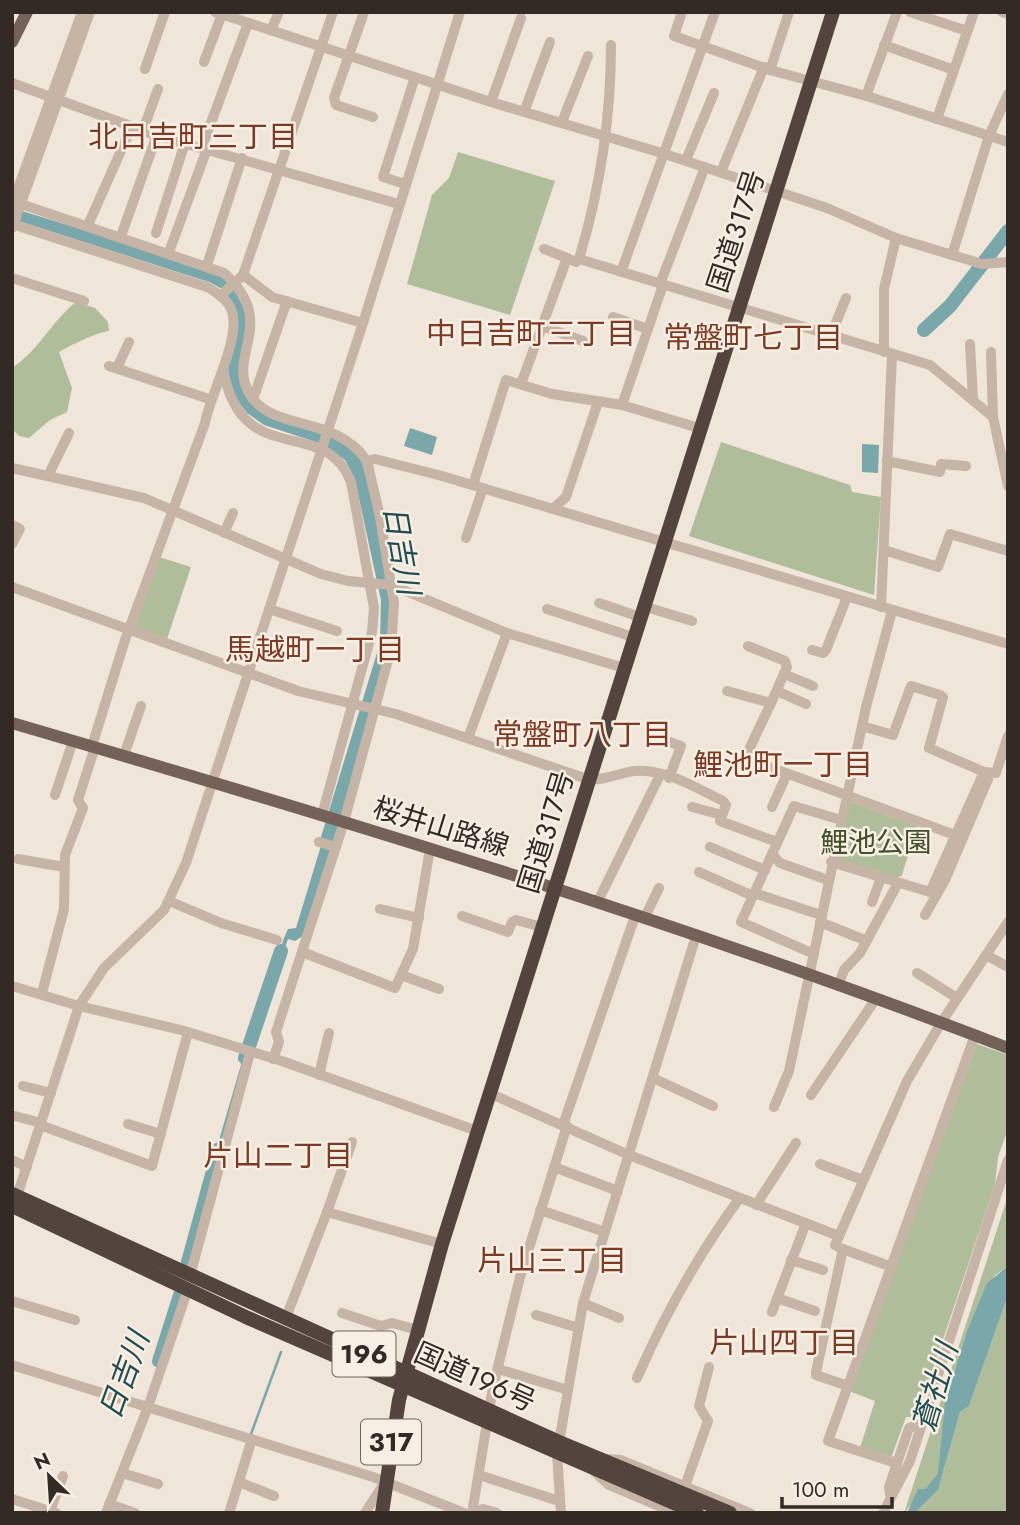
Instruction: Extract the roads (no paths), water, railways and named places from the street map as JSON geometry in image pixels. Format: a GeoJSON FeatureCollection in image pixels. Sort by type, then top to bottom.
{"type":"FeatureCollection","features":[{"type":"Feature","properties":{"kind":"highway","name":"国道317号"},"geometry":{"type":"LineString","coordinates":[[382,1513],[404,1379],[442,1244],[587,779],[833,12]]}},
{"type":"Feature","properties":{"kind":"highway","name":"国道196号"},"geometry":{"type":"LineString","coordinates":[[14,1203],[558,1448],[724,1510]]}},
{"type":"Feature","properties":{"kind":"highway","name":"国道196号"},"geometry":{"type":"LineString","coordinates":[[189,1283],[285,1320],[404,1379]]}},
{"type":"Feature","properties":{"kind":"highway","name":"国道196号"},"geometry":{"type":"LineString","coordinates":[[594,1463],[697,1513]]}},
{"type":"Feature","properties":{"kind":"main road"},"geometry":{"type":"LineString","coordinates":[[12,42],[27,12]]}},
{"type":"Feature","properties":{"kind":"main road","name":"桜井山路線"},"geometry":{"type":"LineString","coordinates":[[12,723],[214,781],[555,888],[1008,1048]]}},
{"type":"Feature","properties":{"kind":"street"},"geometry":{"type":"LineString","coordinates":[[55,97],[82,12]]}},
{"type":"Feature","properties":{"kind":"street"},"geometry":{"type":"LineString","coordinates":[[42,993],[64,909],[64,867],[83,808],[78,800],[125,640],[131,631],[205,423],[209,399],[223,369],[234,327],[232,310],[220,295],[207,287],[13,225],[15,203],[90,12]]}},
{"type":"Feature","properties":{"kind":"street"},"geometry":{"type":"LineString","coordinates":[[145,69],[165,12]]}},
{"type":"Feature","properties":{"kind":"street"},"geometry":{"type":"LineString","coordinates":[[271,30],[279,12]]}},
{"type":"Feature","properties":{"kind":"street"},"geometry":{"type":"LineString","coordinates":[[220,295],[237,280],[280,168],[332,12]]}},
{"type":"Feature","properties":{"kind":"street"},"geometry":{"type":"LineString","coordinates":[[364,12],[334,98],[336,105],[373,117]]}},
{"type":"Feature","properties":{"kind":"street"},"geometry":{"type":"LineString","coordinates":[[14,1203],[79,1006],[104,968],[169,901],[186,863],[363,323],[460,12]]}},
{"type":"Feature","properties":{"kind":"street"},"geometry":{"type":"LineString","coordinates":[[682,12],[674,36],[767,69],[866,96],[1008,142]]}},
{"type":"Feature","properties":{"kind":"street"},"geometry":{"type":"LineString","coordinates":[[621,272],[705,46],[715,12]]}},
{"type":"Feature","properties":{"kind":"street"},"geometry":{"type":"LineString","coordinates":[[721,172],[789,12]]}},
{"type":"Feature","properties":{"kind":"street"},"geometry":{"type":"LineString","coordinates":[[866,96],[897,12]]}},
{"type":"Feature","properties":{"kind":"street"},"geometry":{"type":"LineString","coordinates":[[910,12],[967,31]]}},
{"type":"Feature","properties":{"kind":"street"},"geometry":{"type":"LineString","coordinates":[[937,119],[974,12]]}},
{"type":"Feature","properties":{"kind":"street"},"geometry":{"type":"LineString","coordinates":[[1002,12],[1008,14]]}},
{"type":"Feature","properties":{"kind":"street"},"geometry":{"type":"LineString","coordinates":[[204,62],[218,13],[491,102],[665,153],[775,191],[896,238],[982,264],[1008,261]]}},
{"type":"Feature","properties":{"kind":"street"},"geometry":{"type":"LineString","coordinates":[[491,102],[521,18]]}},
{"type":"Feature","properties":{"kind":"street"},"geometry":{"type":"LineString","coordinates":[[169,251],[248,23]]}},
{"type":"Feature","properties":{"kind":"street"},"geometry":{"type":"LineString","coordinates":[[524,112],[550,41]]}},
{"type":"Feature","properties":{"kind":"street"},"geometry":{"type":"LineString","coordinates":[[579,259],[591,219],[606,135],[611,96],[611,45]]}},
{"type":"Feature","properties":{"kind":"street"},"geometry":{"type":"LineString","coordinates":[[884,45],[954,70]]}},
{"type":"Feature","properties":{"kind":"street"},"geometry":{"type":"LineString","coordinates":[[562,122],[588,56]]}},
{"type":"Feature","properties":{"kind":"street"},"geometry":{"type":"LineString","coordinates":[[405,184],[383,177],[415,77]]}},
{"type":"Feature","properties":{"kind":"street"},"geometry":{"type":"LineString","coordinates":[[12,83],[157,135],[399,204]]}},
{"type":"Feature","properties":{"kind":"street"},"geometry":{"type":"LineString","coordinates":[[143,130],[158,89]]}},
{"type":"Feature","properties":{"kind":"street"},"geometry":{"type":"LineString","coordinates":[[686,160],[714,93]]}},
{"type":"Feature","properties":{"kind":"street"},"geometry":{"type":"LineString","coordinates":[[952,254],[989,136],[1008,94]]}},
{"type":"Feature","properties":{"kind":"street"},"geometry":{"type":"LineString","coordinates":[[88,225],[132,126]]}},
{"type":"Feature","properties":{"kind":"street"},"geometry":{"type":"LineString","coordinates":[[121,236],[157,135]]}},
{"type":"Feature","properties":{"kind":"street"},"geometry":{"type":"LineString","coordinates":[[156,233],[185,143]]}},
{"type":"Feature","properties":{"kind":"street"},"geometry":{"type":"LineString","coordinates":[[207,265],[242,158]]}},
{"type":"Feature","properties":{"kind":"street"},"geometry":{"type":"LineString","coordinates":[[622,405],[705,167]]}},
{"type":"Feature","properties":{"kind":"street"},"geometry":{"type":"LineString","coordinates":[[15,203],[169,251],[224,272],[272,297],[363,323]]}},
{"type":"Feature","properties":{"kind":"street"},"geometry":{"type":"LineString","coordinates":[[774,1107],[789,1071],[831,862],[887,609],[884,550],[888,353],[884,289],[896,238]]}},
{"type":"Feature","properties":{"kind":"street"},"geometry":{"type":"LineString","coordinates":[[544,249],[576,261],[579,259],[930,365],[993,417]]}},
{"type":"Feature","properties":{"kind":"street"},"geometry":{"type":"LineString","coordinates":[[521,384],[567,258]]}},
{"type":"Feature","properties":{"kind":"street"},"geometry":{"type":"LineString","coordinates":[[12,278],[84,301]]}},
{"type":"Feature","properties":{"kind":"street"},"geometry":{"type":"LineString","coordinates":[[237,280],[251,318],[244,374],[250,395],[274,414],[327,430],[349,440],[367,461],[380,517],[394,622],[391,649],[343,822],[276,1032],[279,1042],[273,1059]]}},
{"type":"Feature","properties":{"kind":"street"},"geometry":{"type":"LineString","coordinates":[[831,335],[846,298]]}},
{"type":"Feature","properties":{"kind":"street"},"geometry":{"type":"LineString","coordinates":[[250,395],[288,301]]}},
{"type":"Feature","properties":{"kind":"street"},"geometry":{"type":"LineString","coordinates":[[613,317],[648,329]]}},
{"type":"Feature","properties":{"kind":"street"},"geometry":{"type":"LineString","coordinates":[[542,326],[583,341]]}},
{"type":"Feature","properties":{"kind":"street"},"geometry":{"type":"LineString","coordinates":[[129,342],[113,367],[209,399]]}},
{"type":"Feature","properties":{"kind":"street"},"geometry":{"type":"LineString","coordinates":[[970,344],[973,399]]}},
{"type":"Feature","properties":{"kind":"street"},"geometry":{"type":"LineString","coordinates":[[991,352],[993,417],[1008,486]]}},
{"type":"Feature","properties":{"kind":"street"},"geometry":{"type":"LineString","coordinates":[[223,369],[231,401],[242,417],[255,428],[321,449],[345,466],[351,482],[374,608],[372,632],[355,704],[322,815]]}},
{"type":"Feature","properties":{"kind":"street"},"geometry":{"type":"LineString","coordinates":[[466,538],[506,380],[598,402],[622,405],[699,428]]}},
{"type":"Feature","properties":{"kind":"street"},"geometry":{"type":"LineString","coordinates":[[231,401],[250,395]]}},
{"type":"Feature","properties":{"kind":"street"},"geometry":{"type":"LineString","coordinates":[[554,508],[566,497],[598,402]]}},
{"type":"Feature","properties":{"kind":"street"},"geometry":{"type":"LineString","coordinates":[[48,476],[69,433]]}},
{"type":"Feature","properties":{"kind":"street"},"geometry":{"type":"LineString","coordinates":[[367,461],[375,459],[554,508],[1008,644]]}},
{"type":"Feature","properties":{"kind":"street"},"geometry":{"type":"LineString","coordinates":[[887,461],[940,472],[941,464],[967,466]]}},
{"type":"Feature","properties":{"kind":"street"},"geometry":{"type":"LineString","coordinates":[[12,468],[144,498],[321,574],[369,584],[390,585],[507,633],[624,668]]}},
{"type":"Feature","properties":{"kind":"street"},"geometry":{"type":"LineString","coordinates":[[223,533],[233,513]]}},
{"type":"Feature","properties":{"kind":"street"},"geometry":{"type":"LineString","coordinates":[[12,525],[20,528],[12,544]]}},
{"type":"Feature","properties":{"kind":"street"},"geometry":{"type":"LineString","coordinates":[[884,550],[938,567],[950,534],[1008,551]]}},
{"type":"Feature","properties":{"kind":"street"},"geometry":{"type":"LineString","coordinates":[[12,587],[298,691],[374,708],[587,779],[599,780],[634,771],[665,776],[723,801],[726,805],[720,821],[777,842]]}},
{"type":"Feature","properties":{"kind":"street"},"geometry":{"type":"LineString","coordinates":[[812,650],[822,653],[826,650],[847,597]]}},
{"type":"Feature","properties":{"kind":"street"},"geometry":{"type":"LineString","coordinates":[[599,603],[692,621]]}},
{"type":"Feature","properties":{"kind":"street"},"geometry":{"type":"LineString","coordinates":[[269,609],[337,631]]}},
{"type":"Feature","properties":{"kind":"street"},"geometry":{"type":"LineString","coordinates":[[547,609],[633,637]]}},
{"type":"Feature","properties":{"kind":"street"},"geometry":{"type":"LineString","coordinates":[[468,738],[507,633]]}},
{"type":"Feature","properties":{"kind":"street"},"geometry":{"type":"LineString","coordinates":[[748,646],[785,661],[787,667],[746,758],[959,837]]}},
{"type":"Feature","properties":{"kind":"street"},"geometry":{"type":"LineString","coordinates":[[784,674],[813,686]]}},
{"type":"Feature","properties":{"kind":"street"},"geometry":{"type":"LineString","coordinates":[[862,726],[892,735],[911,686],[943,697],[929,748],[987,772],[996,773],[1008,736]]}},
{"type":"Feature","properties":{"kind":"street"},"geometry":{"type":"LineString","coordinates":[[727,691],[771,703]]}},
{"type":"Feature","properties":{"kind":"street"},"geometry":{"type":"LineString","coordinates":[[776,691],[806,704]]}},
{"type":"Feature","properties":{"kind":"street"},"geometry":{"type":"LineString","coordinates":[[124,755],[141,706]]}},
{"type":"Feature","properties":{"kind":"street"},"geometry":{"type":"LineString","coordinates":[[597,903],[681,746],[655,737]]}},
{"type":"Feature","properties":{"kind":"street"},"geometry":{"type":"LineString","coordinates":[[55,795],[73,741]]}},
{"type":"Feature","properties":{"kind":"street"},"geometry":{"type":"LineString","coordinates":[[831,862],[930,892],[959,837],[987,772]]}},
{"type":"Feature","properties":{"kind":"street"},"geometry":{"type":"LineString","coordinates":[[772,807],[787,774]]}},
{"type":"Feature","properties":{"kind":"street"},"geometry":{"type":"LineString","coordinates":[[814,954],[741,922],[794,806],[841,820]]}},
{"type":"Feature","properties":{"kind":"street"},"geometry":{"type":"LineString","coordinates":[[692,807],[722,815]]}},
{"type":"Feature","properties":{"kind":"street"},"geometry":{"type":"LineString","coordinates":[[925,915],[945,880],[959,837]]}},
{"type":"Feature","properties":{"kind":"street"},"geometry":{"type":"LineString","coordinates":[[318,842],[335,847]]}},
{"type":"Feature","properties":{"kind":"street"},"geometry":{"type":"LineString","coordinates":[[710,847],[765,870]]}},
{"type":"Feature","properties":{"kind":"street"},"geometry":{"type":"LineString","coordinates":[[302,952],[395,988],[413,949],[430,849]]}},
{"type":"Feature","properties":{"kind":"street"},"geometry":{"type":"LineString","coordinates":[[772,854],[780,863],[828,880]]}},
{"type":"Feature","properties":{"kind":"street"},"geometry":{"type":"LineString","coordinates":[[18,859],[64,867]]}},
{"type":"Feature","properties":{"kind":"street"},"geometry":{"type":"LineString","coordinates":[[699,872],[821,918],[862,939]]}},
{"type":"Feature","properties":{"kind":"street"},"geometry":{"type":"LineString","coordinates":[[872,902],[881,878]]}},
{"type":"Feature","properties":{"kind":"street"},"geometry":{"type":"LineString","coordinates":[[838,986],[845,970],[860,953],[898,883]]}},
{"type":"Feature","properties":{"kind":"street"},"geometry":{"type":"LineString","coordinates":[[472,1513],[498,1368],[520,1277],[565,1126],[639,918],[659,888]]}},
{"type":"Feature","properties":{"kind":"street"},"geometry":{"type":"LineString","coordinates":[[169,901],[221,923],[277,940]]}},
{"type":"Feature","properties":{"kind":"street"},"geometry":{"type":"LineString","coordinates":[[380,909],[419,918]]}},
{"type":"Feature","properties":{"kind":"street"},"geometry":{"type":"LineString","coordinates":[[462,916],[508,932],[512,922],[516,920],[542,928]]}},
{"type":"Feature","properties":{"kind":"street"},"geometry":{"type":"LineString","coordinates":[[891,1267],[835,1245],[907,1081],[941,1023],[1008,922]]}},
{"type":"Feature","properties":{"kind":"street"},"geometry":{"type":"LineString","coordinates":[[561,1513],[558,1448],[583,1303],[696,936]]}},
{"type":"Feature","properties":{"kind":"street"},"geometry":{"type":"LineString","coordinates":[[986,955],[1008,967]]}},
{"type":"Feature","properties":{"kind":"street"},"geometry":{"type":"LineString","coordinates":[[917,973],[957,998]]}},
{"type":"Feature","properties":{"kind":"street"},"geometry":{"type":"LineString","coordinates":[[401,975],[439,989]]}},
{"type":"Feature","properties":{"kind":"street"},"geometry":{"type":"LineString","coordinates":[[12,986],[79,1006],[188,1032],[477,1131]]}},
{"type":"Feature","properties":{"kind":"street"},"geometry":{"type":"LineString","coordinates":[[811,1096],[876,1000]]}},
{"type":"Feature","properties":{"kind":"street"},"geometry":{"type":"LineString","coordinates":[[15,1115],[152,1166],[188,1032]]}},
{"type":"Feature","properties":{"kind":"street"},"geometry":{"type":"LineString","coordinates":[[319,1075],[329,1034]]}},
{"type":"Feature","properties":{"kind":"street"},"geometry":{"type":"LineString","coordinates":[[896,1463],[828,1441],[975,1035]]}},
{"type":"Feature","properties":{"kind":"street"},"geometry":{"type":"LineString","coordinates":[[135,1513],[108,1508],[148,1407],[189,1283],[247,1052]]}},
{"type":"Feature","properties":{"kind":"street"},"geometry":{"type":"LineString","coordinates":[[653,1078],[713,1106]]}},
{"type":"Feature","properties":{"kind":"street"},"geometry":{"type":"LineString","coordinates":[[23,1086],[51,1093]]}},
{"type":"Feature","properties":{"kind":"street"},"geometry":{"type":"LineString","coordinates":[[489,1093],[629,1155],[839,1236]]}},
{"type":"Feature","properties":{"kind":"street"},"geometry":{"type":"LineString","coordinates":[[128,1124],[161,1134]]}},
{"type":"Feature","properties":{"kind":"street"},"geometry":{"type":"LineString","coordinates":[[285,1320],[352,1142]]}},
{"type":"Feature","properties":{"kind":"street"},"geometry":{"type":"LineString","coordinates":[[757,1205],[796,1143]]}},
{"type":"Feature","properties":{"kind":"street"},"geometry":{"type":"LineString","coordinates":[[12,1160],[27,1167]]}},
{"type":"Feature","properties":{"kind":"street"},"geometry":{"type":"LineString","coordinates":[[883,1513],[910,1461],[1008,1160]]}},
{"type":"Feature","properties":{"kind":"street"},"geometry":{"type":"LineString","coordinates":[[820,1164],[863,1180]]}},
{"type":"Feature","properties":{"kind":"street"},"geometry":{"type":"LineString","coordinates":[[554,1167],[618,1191]]}},
{"type":"Feature","properties":{"kind":"street"},"geometry":{"type":"LineString","coordinates":[[637,1378],[658,1329],[706,1244],[739,1199]]}},
{"type":"Feature","properties":{"kind":"street"},"geometry":{"type":"LineString","coordinates":[[540,1210],[605,1232]]}},
{"type":"Feature","properties":{"kind":"street"},"geometry":{"type":"LineString","coordinates":[[327,1212],[442,1244]]}},
{"type":"Feature","properties":{"kind":"street"},"geometry":{"type":"LineString","coordinates":[[772,1311],[806,1223]]}},
{"type":"Feature","properties":{"kind":"street"},"geometry":{"type":"LineString","coordinates":[[843,1249],[816,1375],[848,1386]]}},
{"type":"Feature","properties":{"kind":"street"},"geometry":{"type":"LineString","coordinates":[[792,1260],[823,1270]]}},
{"type":"Feature","properties":{"kind":"street"},"geometry":{"type":"LineString","coordinates":[[777,1298],[814,1311]]}},
{"type":"Feature","properties":{"kind":"street"},"geometry":{"type":"LineString","coordinates":[[12,1301],[75,1320]]}},
{"type":"Feature","properties":{"kind":"street"},"geometry":{"type":"LineString","coordinates":[[583,1303],[619,1318]]}},
{"type":"Feature","properties":{"kind":"street"},"geometry":{"type":"LineString","coordinates":[[342,1313],[381,1326],[392,1323],[418,1330]]}},
{"type":"Feature","properties":{"kind":"street"},"geometry":{"type":"LineString","coordinates":[[536,1315],[579,1328]]}},
{"type":"Feature","properties":{"kind":"street"},"geometry":{"type":"LineString","coordinates":[[12,1366],[385,1482],[464,1513]]}},
{"type":"Feature","properties":{"kind":"street"},"geometry":{"type":"LineString","coordinates":[[685,1486],[708,1421],[699,1406],[709,1367]]}},
{"type":"Feature","properties":{"kind":"street"},"geometry":{"type":"LineString","coordinates":[[498,1368],[568,1390]]}},
{"type":"Feature","properties":{"kind":"street"},"geometry":{"type":"LineString","coordinates":[[890,1495],[889,1487],[909,1428],[920,1424]]}},
{"type":"Feature","properties":{"kind":"street"},"geometry":{"type":"LineString","coordinates":[[229,1513],[253,1440]]}},
{"type":"Feature","properties":{"kind":"street"},"geometry":{"type":"LineString","coordinates":[[675,1513],[609,1485],[594,1463],[621,1460],[750,1513]]}},
{"type":"Feature","properties":{"kind":"street"},"geometry":{"type":"LineString","coordinates":[[122,1473],[158,1484]]}},
{"type":"Feature","properties":{"kind":"street"},"geometry":{"type":"LineString","coordinates":[[479,1475],[559,1501]]}},
{"type":"Feature","properties":{"kind":"street"},"geometry":{"type":"LineString","coordinates":[[12,1499],[53,1512],[63,1476]]}},
{"type":"Feature","properties":{"kind":"street"},"geometry":{"type":"LineString","coordinates":[[239,1482],[274,1496]]}},
{"type":"Feature","properties":{"kind":"street"},"geometry":{"type":"LineString","coordinates":[[365,1513],[385,1482]]}},
{"type":"Feature","properties":{"kind":"street"},"geometry":{"type":"LineString","coordinates":[[472,1513],[483,1509],[497,1513]]}},
{"type":"Feature","properties":{"kind":"water"},"geometry":{"type":"Polygon","coordinates":[[[12,208],[189,262],[217,272],[229,281],[247,313],[244,352],[252,402],[334,435],[361,458],[376,515],[392,606],[390,644],[344,811],[303,936],[295,941],[288,939],[245,1060],[190,1254],[186,1253],[241,1065],[284,938],[288,929],[296,928],[320,849],[321,837],[380,643],[381,600],[355,480],[345,460],[319,443],[264,425],[247,413],[232,394],[228,368],[236,330],[222,289],[209,282],[12,219],[12,208]]]}},
{"type":"Feature","properties":{"kind":"water"},"geometry":{"type":"Polygon","coordinates":[[[410,428],[437,437],[432,455],[404,446],[410,428]]]}},
{"type":"Feature","properties":{"kind":"water"},"geometry":{"type":"Polygon","coordinates":[[[862,444],[879,445],[878,473],[862,472],[862,444]]]}},
{"type":"Feature","properties":{"kind":"water"},"geometry":{"type":"Polygon","coordinates":[[[1008,1266],[1008,1295],[969,1406],[960,1412],[938,1490],[915,1513],[907,1513],[918,1489],[925,1489],[938,1473],[945,1402],[968,1329],[987,1283],[1008,1266]]]}},
{"type":"Feature","properties":{"kind":"waterway"},"geometry":{"type":"LineString","coordinates":[[924,330],[950,306],[1008,231]]}},
{"type":"Feature","properties":{"kind":"waterway","name":"日吉川"},"geometry":{"type":"LineString","coordinates":[[245,1058],[281,951]]}},
{"type":"Feature","properties":{"kind":"waterway","name":"日吉川"},"geometry":{"type":"LineString","coordinates":[[188,1262],[219,1149]]}},
{"type":"Feature","properties":{"kind":"waterway","name":"日吉川"},"geometry":{"type":"LineString","coordinates":[[159,1361],[180,1295]]}},
{"type":"Feature","properties":{"kind":"waterway"},"geometry":{"type":"LineString","coordinates":[[251,1434],[281,1352]]}},
{"type":"Feature","properties":{"kind":"district","name":"北日吉町三丁目"},"geometry":{"type":"Point","coordinates":[193,136]}},
{"type":"Feature","properties":{"kind":"district","name":"中日吉町三丁目"},"geometry":{"type":"Point","coordinates":[531,333]}},
{"type":"Feature","properties":{"kind":"district","name":"常盤町七丁目"},"geometry":{"type":"Point","coordinates":[753,337]}},
{"type":"Feature","properties":{"kind":"district","name":"馬越町一丁目"},"geometry":{"type":"Point","coordinates":[315,649]}},
{"type":"Feature","properties":{"kind":"district","name":"常盤町八丁目"},"geometry":{"type":"Point","coordinates":[582,734]}},
{"type":"Feature","properties":{"kind":"district","name":"鯉池町一丁目"},"geometry":{"type":"Point","coordinates":[783,764]}},
{"type":"Feature","properties":{"kind":"district","name":"片山二丁目"},"geometry":{"type":"Point","coordinates":[278,1155]}},
{"type":"Feature","properties":{"kind":"district","name":"片山三丁目"},"geometry":{"type":"Point","coordinates":[552,1260]}},
{"type":"Feature","properties":{"kind":"district","name":"片山四丁目"},"geometry":{"type":"Point","coordinates":[784,1342]}},
{"type":"Feature","properties":{"kind":"park label","name":"鯉池公園"},"geometry":{"type":"Point","coordinates":[876,842]}},
{"type":"Feature","properties":{"kind":"water label","name":"蒼社川"},"geometry":{"type":"Point","coordinates":[935,1387]}}]}
